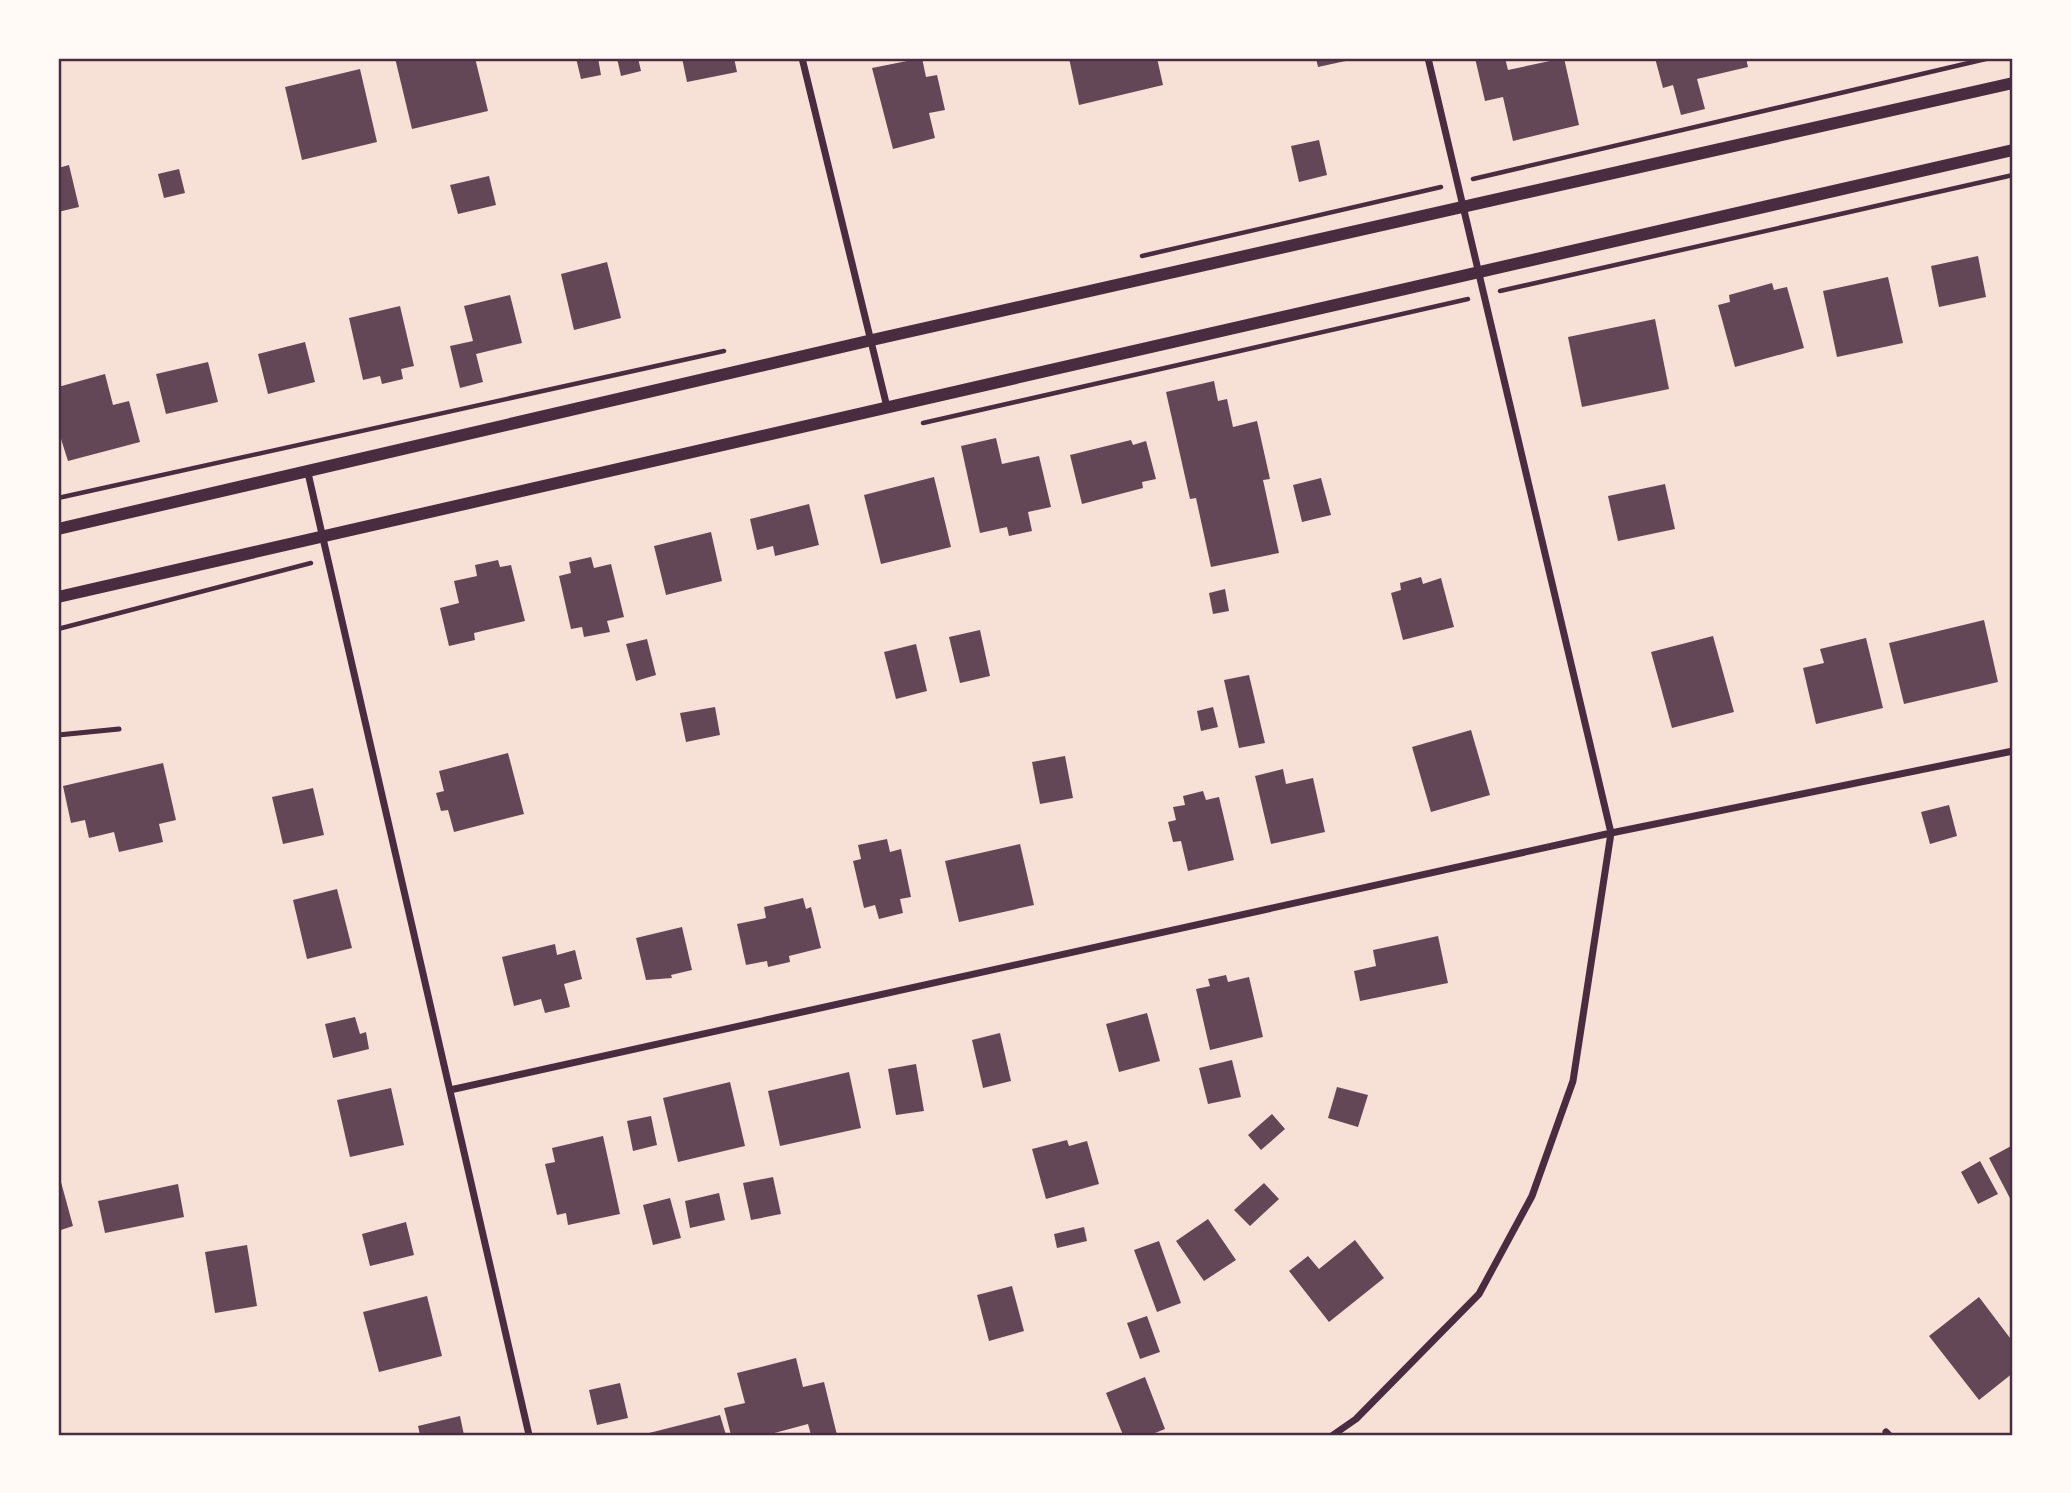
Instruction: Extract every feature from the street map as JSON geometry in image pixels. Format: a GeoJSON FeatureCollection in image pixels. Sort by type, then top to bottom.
{"type":"FeatureCollection","features":[{"type":"Feature","properties":{"kind":"street"},"geometry":{"type":"LineString","coordinates":[[802,58],[887,407]]}},
{"type":"Feature","properties":{"kind":"street"},"geometry":{"type":"LineString","coordinates":[[1333,1435],[1356,1419],[1479,1294],[1532,1196],[1573,1081],[1611,834],[1428,58]]}},
{"type":"Feature","properties":{"kind":"street"},"geometry":{"type":"LineString","coordinates":[[58,529],[872,340],[2013,83]]}},
{"type":"Feature","properties":{"kind":"street"},"geometry":{"type":"LineString","coordinates":[[58,597],[2013,150]]}},
{"type":"Feature","properties":{"kind":"street"},"geometry":{"type":"LineString","coordinates":[[308,473],[529,1435]]}},
{"type":"Feature","properties":{"kind":"street"},"geometry":{"type":"LineString","coordinates":[[450,1090],[1611,834],[2013,751]]}},
{"type":"Feature","properties":{"kind":"lane"},"geometry":{"type":"LineString","coordinates":[[58,735],[119,729]]}},
{"type":"Feature","properties":{"kind":"path"},"geometry":{"type":"LineString","coordinates":[[1135,257],[1990,58]]}},
{"type":"Feature","properties":{"kind":"path"},"geometry":{"type":"LineString","coordinates":[[912,425],[2013,175]]}},
{"type":"Feature","properties":{"kind":"path"},"geometry":{"type":"LineString","coordinates":[[58,498],[731,349]]}},
{"type":"Feature","properties":{"kind":"path"},"geometry":{"type":"LineString","coordinates":[[58,629],[327,559]]}},
{"type":"Feature","properties":{"kind":"building"},"geometry":{"type":"Polygon","coordinates":[[[395,58],[475,58],[488,111],[412,129],[395,58]]]}},
{"type":"Feature","properties":{"kind":"building"},"geometry":{"type":"Polygon","coordinates":[[[576,58],[598,58],[601,75],[581,79],[576,58]]]}},
{"type":"Feature","properties":{"kind":"building"},"geometry":{"type":"Polygon","coordinates":[[[617,58],[638,58],[641,71],[621,76],[617,58]]]}},
{"type":"Feature","properties":{"kind":"building"},"geometry":{"type":"Polygon","coordinates":[[[682,58],[734,58],[737,72],[687,82],[682,58]]]}},
{"type":"Feature","properties":{"kind":"building"},"geometry":{"type":"Polygon","coordinates":[[[922,58],[926,77],[937,75],[945,110],[929,113],[935,138],[893,149],[872,68],[922,58]]]}},
{"type":"Feature","properties":{"kind":"building"},"geometry":{"type":"Polygon","coordinates":[[[1069,58],[1157,58],[1163,85],[1079,105],[1069,58]]]}},
{"type":"Feature","properties":{"kind":"building"},"geometry":{"type":"Polygon","coordinates":[[[1316,58],[1349,58],[1350,60],[1318,67],[1316,58]]]}},
{"type":"Feature","properties":{"kind":"building"},"geometry":{"type":"Polygon","coordinates":[[[1475,58],[1505,58],[1508,70],[1564,58],[1579,125],[1513,141],[1503,97],[1485,101],[1475,58]]]}},
{"type":"Feature","properties":{"kind":"building"},"geometry":{"type":"Polygon","coordinates":[[[1655,58],[1746,58],[1748,67],[1697,79],[1705,109],[1681,115],[1673,85],[1663,88],[1655,58]]]}},
{"type":"Feature","properties":{"kind":"building"},"geometry":{"type":"Polygon","coordinates":[[[360,69],[377,142],[302,160],[285,87],[360,69]]]}},
{"type":"Feature","properties":{"kind":"building"},"geometry":{"type":"Polygon","coordinates":[[[1319,140],[1327,175],[1299,182],[1291,146],[1319,140]]]}},
{"type":"Feature","properties":{"kind":"building"},"geometry":{"type":"Polygon","coordinates":[[[69,165],[79,207],[58,212],[58,168],[69,165]]]}},
{"type":"Feature","properties":{"kind":"building"},"geometry":{"type":"Polygon","coordinates":[[[179,169],[185,193],[164,198],[158,174],[179,169]]]}},
{"type":"Feature","properties":{"kind":"building"},"geometry":{"type":"Polygon","coordinates":[[[489,176],[496,205],[458,214],[450,185],[489,176]]]}},
{"type":"Feature","properties":{"kind":"building"},"geometry":{"type":"Polygon","coordinates":[[[1978,256],[1986,297],[1939,307],[1931,266],[1978,256]]]}},
{"type":"Feature","properties":{"kind":"building"},"geometry":{"type":"Polygon","coordinates":[[[607,262],[621,318],[574,330],[561,274],[607,262]]]}},
{"type":"Feature","properties":{"kind":"building"},"geometry":{"type":"Polygon","coordinates":[[[1888,277],[1903,343],[1837,357],[1823,291],[1888,277]]]}},
{"type":"Feature","properties":{"kind":"building"},"geometry":{"type":"Polygon","coordinates":[[[1772,283],[1774,290],[1787,287],[1804,348],[1735,367],[1718,305],[1730,302],[1729,295],[1772,283]]]}},
{"type":"Feature","properties":{"kind":"building"},"geometry":{"type":"Polygon","coordinates":[[[510,295],[522,343],[476,354],[483,382],[460,388],[450,346],[473,341],[464,306],[510,295]]]}},
{"type":"Feature","properties":{"kind":"building"},"geometry":{"type":"Polygon","coordinates":[[[400,306],[414,366],[401,369],[403,379],[382,384],[380,376],[363,380],[349,318],[400,306]]]}},
{"type":"Feature","properties":{"kind":"building"},"geometry":{"type":"Polygon","coordinates":[[[1655,319],[1669,389],[1582,407],[1568,337],[1655,319]]]}},
{"type":"Feature","properties":{"kind":"building"},"geometry":{"type":"Polygon","coordinates":[[[305,342],[315,382],[268,394],[258,354],[305,342]]]}},
{"type":"Feature","properties":{"kind":"building"},"geometry":{"type":"Polygon","coordinates":[[[208,362],[218,402],[166,414],[156,374],[208,362]]]}},
{"type":"Feature","properties":{"kind":"building"},"geometry":{"type":"Polygon","coordinates":[[[105,374],[113,405],[129,401],[140,442],[68,461],[58,437],[58,387],[105,374]]]}},
{"type":"Feature","properties":{"kind":"building"},"geometry":{"type":"Polygon","coordinates":[[[1214,381],[1218,401],[1227,399],[1233,427],[1257,421],[1270,479],[1263,480],[1279,553],[1211,567],[1196,498],[1190,499],[1166,392],[1214,381]]]}},
{"type":"Feature","properties":{"kind":"building"},"geometry":{"type":"Polygon","coordinates":[[[996,438],[1002,464],[1039,456],[1051,507],[1028,512],[1032,531],[1009,536],[1007,527],[980,533],[961,446],[996,438]]]}},
{"type":"Feature","properties":{"kind":"building"},"geometry":{"type":"Polygon","coordinates":[[[1131,440],[1133,445],[1146,441],[1156,479],[1142,482],[1143,488],[1082,504],[1070,455],[1131,440]]]}},
{"type":"Feature","properties":{"kind":"building"},"geometry":{"type":"Polygon","coordinates":[[[934,477],[951,547],[881,564],[864,495],[934,477]]]}},
{"type":"Feature","properties":{"kind":"building"},"geometry":{"type":"Polygon","coordinates":[[[1321,478],[1331,515],[1302,522],[1293,485],[1321,478]]]}},
{"type":"Feature","properties":{"kind":"building"},"geometry":{"type":"Polygon","coordinates":[[[1665,484],[1675,529],[1618,541],[1608,496],[1665,484]]]}},
{"type":"Feature","properties":{"kind":"building"},"geometry":{"type":"Polygon","coordinates":[[[809,504],[819,545],[775,556],[773,546],[757,550],[750,519],[809,504]]]}},
{"type":"Feature","properties":{"kind":"building"},"geometry":{"type":"Polygon","coordinates":[[[711,532],[722,581],[666,595],[654,546],[711,532]]]}},
{"type":"Feature","properties":{"kind":"building"},"geometry":{"type":"Polygon","coordinates":[[[591,557],[594,568],[611,564],[624,617],[607,621],[610,632],[584,637],[582,627],[571,629],[559,576],[571,573],[569,562],[591,557]]]}},
{"type":"Feature","properties":{"kind":"building"},"geometry":{"type":"Polygon","coordinates":[[[498,560],[500,567],[511,565],[525,621],[474,633],[475,640],[449,646],[440,608],[459,603],[454,581],[477,576],[475,565],[498,560]]]}},
{"type":"Feature","properties":{"kind":"building"},"geometry":{"type":"Polygon","coordinates":[[[1421,577],[1423,584],[1441,578],[1454,627],[1403,640],[1391,593],[1401,590],[1400,583],[1421,577]]]}},
{"type":"Feature","properties":{"kind":"building"},"geometry":{"type":"Polygon","coordinates":[[[1225,589],[1229,611],[1213,614],[1209,593],[1225,589]]]}},
{"type":"Feature","properties":{"kind":"building"},"geometry":{"type":"Polygon","coordinates":[[[1984,620],[1998,682],[1904,704],[1889,643],[1984,620]]]}},
{"type":"Feature","properties":{"kind":"building"},"geometry":{"type":"Polygon","coordinates":[[[980,630],[990,676],[960,683],[949,637],[980,630]]]}},
{"type":"Feature","properties":{"kind":"building"},"geometry":{"type":"Polygon","coordinates":[[[1713,636],[1734,712],[1672,728],[1651,652],[1713,636]]]}},
{"type":"Feature","properties":{"kind":"building"},"geometry":{"type":"Polygon","coordinates":[[[1866,638],[1883,708],[1816,724],[1803,668],[1824,663],[1820,649],[1866,638]]]}},
{"type":"Feature","properties":{"kind":"building"},"geometry":{"type":"Polygon","coordinates":[[[647,639],[656,675],[636,681],[626,644],[647,639]]]}},
{"type":"Feature","properties":{"kind":"building"},"geometry":{"type":"Polygon","coordinates":[[[916,644],[927,691],[896,699],[884,652],[916,644]]]}},
{"type":"Feature","properties":{"kind":"building"},"geometry":{"type":"Polygon","coordinates":[[[1249,675],[1265,743],[1239,748],[1224,680],[1249,675]]]}},
{"type":"Feature","properties":{"kind":"building"},"geometry":{"type":"Polygon","coordinates":[[[715,707],[720,735],[686,742],[680,713],[715,707]]]}},
{"type":"Feature","properties":{"kind":"building"},"geometry":{"type":"Polygon","coordinates":[[[1213,707],[1218,727],[1201,731],[1197,711],[1213,707]]]}},
{"type":"Feature","properties":{"kind":"building"},"geometry":{"type":"Polygon","coordinates":[[[1471,730],[1490,795],[1431,812],[1412,747],[1471,730]]]}},
{"type":"Feature","properties":{"kind":"building"},"geometry":{"type":"Polygon","coordinates":[[[508,753],[524,814],[454,832],[448,810],[441,811],[436,793],[444,791],[439,771],[508,753]]]}},
{"type":"Feature","properties":{"kind":"building"},"geometry":{"type":"Polygon","coordinates":[[[1065,756],[1073,798],[1040,804],[1032,762],[1065,756]]]}},
{"type":"Feature","properties":{"kind":"building"},"geometry":{"type":"Polygon","coordinates":[[[163,763],[176,820],[159,824],[163,842],[119,852],[114,832],[89,838],[85,820],[71,823],[63,786],[163,763]]]}},
{"type":"Feature","properties":{"kind":"building"},"geometry":{"type":"Polygon","coordinates":[[[1283,769],[1286,784],[1313,778],[1325,832],[1271,844],[1255,776],[1283,769]]]}},
{"type":"Feature","properties":{"kind":"building"},"geometry":{"type":"Polygon","coordinates":[[[313,788],[324,835],[283,844],[272,797],[313,788]]]}},
{"type":"Feature","properties":{"kind":"building"},"geometry":{"type":"Polygon","coordinates":[[[1203,791],[1206,800],[1219,797],[1234,860],[1188,871],[1181,841],[1173,842],[1168,822],[1176,820],[1173,807],[1185,805],[1183,796],[1203,791]]]}},
{"type":"Feature","properties":{"kind":"building"},"geometry":{"type":"Polygon","coordinates":[[[1949,805],[1957,836],[1930,844],[1921,812],[1949,805]]]}},
{"type":"Feature","properties":{"kind":"building"},"geometry":{"type":"Polygon","coordinates":[[[887,839],[890,852],[901,849],[911,897],[900,899],[903,913],[879,919],[875,905],[864,908],[853,861],[861,859],[858,845],[887,839]]]}},
{"type":"Feature","properties":{"kind":"building"},"geometry":{"type":"Polygon","coordinates":[[[1020,844],[1034,905],[959,922],[945,861],[1020,844]]]}},
{"type":"Feature","properties":{"kind":"building"},"geometry":{"type":"Polygon","coordinates":[[[337,889],[352,948],[307,959],[293,900],[337,889]]]}},
{"type":"Feature","properties":{"kind":"building"},"geometry":{"type":"Polygon","coordinates":[[[803,898],[806,909],[811,907],[821,948],[789,956],[790,962],[768,967],[767,961],[746,965],[737,924],[766,918],[764,907],[803,898]]]}},
{"type":"Feature","properties":{"kind":"building"},"geometry":{"type":"Polygon","coordinates":[[[682,927],[692,970],[671,975],[672,978],[646,980],[636,938],[682,927]]]}},
{"type":"Feature","properties":{"kind":"building"},"geometry":{"type":"Polygon","coordinates":[[[1438,936],[1448,983],[1360,1001],[1354,971],[1376,966],[1373,950],[1438,936]]]}},
{"type":"Feature","properties":{"kind":"building"},"geometry":{"type":"Polygon","coordinates":[[[555,944],[557,955],[575,950],[582,979],[564,984],[570,1007],[545,1013],[541,999],[514,1006],[502,957],[555,944]]]}},
{"type":"Feature","properties":{"kind":"building"},"geometry":{"type":"Polygon","coordinates":[[[1226,975],[1228,982],[1249,977],[1263,1037],[1210,1050],[1196,989],[1210,986],[1208,979],[1226,975]]]}},
{"type":"Feature","properties":{"kind":"building"},"geometry":{"type":"Polygon","coordinates":[[[1147,1013],[1160,1061],[1119,1072],[1106,1024],[1147,1013]]]}},
{"type":"Feature","properties":{"kind":"building"},"geometry":{"type":"Polygon","coordinates":[[[355,1017],[360,1034],[366,1032],[369,1049],[333,1058],[325,1024],[355,1017]]]}},
{"type":"Feature","properties":{"kind":"building"},"geometry":{"type":"Polygon","coordinates":[[[1000,1033],[1011,1081],[983,1088],[972,1040],[1000,1033]]]}},
{"type":"Feature","properties":{"kind":"building"},"geometry":{"type":"Polygon","coordinates":[[[1232,1060],[1241,1097],[1208,1104],[1199,1068],[1232,1060]]]}},
{"type":"Feature","properties":{"kind":"building"},"geometry":{"type":"Polygon","coordinates":[[[916,1064],[924,1111],[896,1115],[888,1069],[916,1064]]]}},
{"type":"Feature","properties":{"kind":"building"},"geometry":{"type":"Polygon","coordinates":[[[849,1072],[861,1128],[780,1146],[768,1091],[849,1072]]]}},
{"type":"Feature","properties":{"kind":"building"},"geometry":{"type":"Polygon","coordinates":[[[730,1082],[745,1146],[678,1162],[663,1098],[730,1082]]]}},
{"type":"Feature","properties":{"kind":"building"},"geometry":{"type":"Polygon","coordinates":[[[1337,1087],[1368,1095],[1358,1127],[1328,1118],[1337,1087]]]}},
{"type":"Feature","properties":{"kind":"building"},"geometry":{"type":"Polygon","coordinates":[[[391,1088],[404,1145],[350,1157],[337,1100],[391,1088]]]}},
{"type":"Feature","properties":{"kind":"building"},"geometry":{"type":"Polygon","coordinates":[[[1272,1114],[1285,1129],[1261,1150],[1248,1135],[1272,1114]]]}},
{"type":"Feature","properties":{"kind":"building"},"geometry":{"type":"Polygon","coordinates":[[[651,1116],[657,1145],[633,1151],[627,1121],[651,1116]]]}},
{"type":"Feature","properties":{"kind":"building"},"geometry":{"type":"Polygon","coordinates":[[[603,1136],[620,1214],[568,1225],[566,1213],[557,1215],[545,1164],[555,1162],[552,1148],[603,1136]]]}},
{"type":"Feature","properties":{"kind":"building"},"geometry":{"type":"Polygon","coordinates":[[[1067,1140],[1069,1146],[1087,1141],[1099,1184],[1046,1199],[1032,1149],[1067,1140]]]}},
{"type":"Feature","properties":{"kind":"building"},"geometry":{"type":"Polygon","coordinates":[[[2013,1145],[2013,1204],[1989,1158],[2013,1145]]]}},
{"type":"Feature","properties":{"kind":"building"},"geometry":{"type":"Polygon","coordinates":[[[1980,1161],[1998,1194],[1978,1204],[1961,1172],[1980,1161]]]}},
{"type":"Feature","properties":{"kind":"building"},"geometry":{"type":"Polygon","coordinates":[[[58,1171],[73,1226],[58,1231],[58,1171]]]}},
{"type":"Feature","properties":{"kind":"building"},"geometry":{"type":"Polygon","coordinates":[[[773,1177],[781,1214],[751,1220],[743,1183],[773,1177]]]}},
{"type":"Feature","properties":{"kind":"building"},"geometry":{"type":"Polygon","coordinates":[[[1264,1183],[1279,1199],[1250,1226],[1234,1210],[1264,1183]]]}},
{"type":"Feature","properties":{"kind":"building"},"geometry":{"type":"Polygon","coordinates":[[[178,1184],[184,1217],[105,1233],[98,1201],[178,1184]]]}},
{"type":"Feature","properties":{"kind":"building"},"geometry":{"type":"Polygon","coordinates":[[[719,1193],[725,1220],[690,1228],[685,1201],[719,1193]]]}},
{"type":"Feature","properties":{"kind":"building"},"geometry":{"type":"Polygon","coordinates":[[[670,1198],[681,1238],[653,1245],[643,1205],[670,1198]]]}},
{"type":"Feature","properties":{"kind":"building"},"geometry":{"type":"Polygon","coordinates":[[[1208,1219],[1236,1260],[1204,1281],[1176,1241],[1208,1219]]]}},
{"type":"Feature","properties":{"kind":"building"},"geometry":{"type":"Polygon","coordinates":[[[406,1222],[414,1255],[370,1266],[362,1234],[406,1222]]]}},
{"type":"Feature","properties":{"kind":"building"},"geometry":{"type":"Polygon","coordinates":[[[1084,1227],[1087,1241],[1057,1248],[1054,1234],[1084,1227]]]}},
{"type":"Feature","properties":{"kind":"building"},"geometry":{"type":"Polygon","coordinates":[[[1355,1240],[1384,1278],[1329,1322],[1289,1271],[1308,1256],[1319,1269],[1355,1240]]]}},
{"type":"Feature","properties":{"kind":"building"},"geometry":{"type":"Polygon","coordinates":[[[1159,1241],[1181,1303],[1157,1312],[1134,1250],[1159,1241]]]}},
{"type":"Feature","properties":{"kind":"building"},"geometry":{"type":"Polygon","coordinates":[[[247,1245],[257,1306],[215,1313],[205,1252],[247,1245]]]}},
{"type":"Feature","properties":{"kind":"building"},"geometry":{"type":"Polygon","coordinates":[[[1012,1286],[1024,1331],[989,1341],[977,1295],[1012,1286]]]}},
{"type":"Feature","properties":{"kind":"building"},"geometry":{"type":"Polygon","coordinates":[[[427,1296],[442,1356],[379,1372],[363,1312],[427,1296]]]}},
{"type":"Feature","properties":{"kind":"building"},"geometry":{"type":"Polygon","coordinates":[[[1979,1297],[2013,1342],[2013,1373],[1979,1400],[1929,1336],[1979,1297]]]}},
{"type":"Feature","properties":{"kind":"building"},"geometry":{"type":"Polygon","coordinates":[[[1147,1316],[1160,1352],[1140,1359],[1127,1323],[1147,1316]]]}},
{"type":"Feature","properties":{"kind":"building"},"geometry":{"type":"Polygon","coordinates":[[[796,1358],[803,1387],[824,1382],[837,1435],[811,1435],[808,1424],[767,1435],[731,1435],[724,1408],[745,1403],[737,1373],[796,1358]]]}},
{"type":"Feature","properties":{"kind":"building"},"geometry":{"type":"Polygon","coordinates":[[[1145,1377],[1165,1429],[1150,1435],[1123,1435],[1106,1393],[1145,1377]]]}},
{"type":"Feature","properties":{"kind":"building"},"geometry":{"type":"Polygon","coordinates":[[[620,1383],[628,1418],[597,1425],[589,1390],[620,1383]]]}},
{"type":"Feature","properties":{"kind":"building"},"geometry":{"type":"Polygon","coordinates":[[[720,1415],[726,1435],[649,1433],[720,1415]]]}},
{"type":"Feature","properties":{"kind":"building"},"geometry":{"type":"Polygon","coordinates":[[[460,1416],[464,1435],[420,1435],[418,1426],[460,1416]]]}}]}
